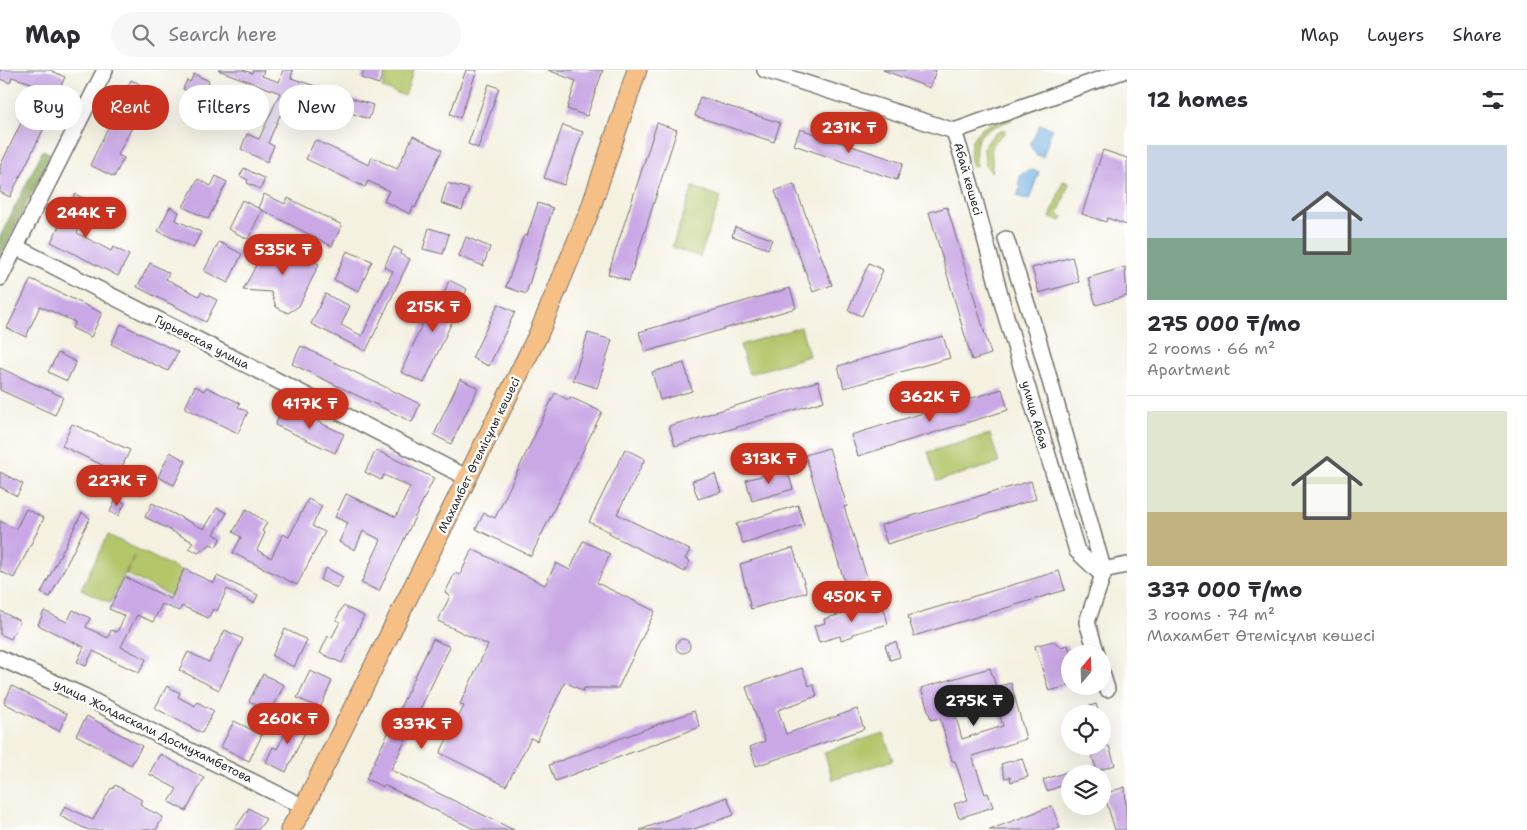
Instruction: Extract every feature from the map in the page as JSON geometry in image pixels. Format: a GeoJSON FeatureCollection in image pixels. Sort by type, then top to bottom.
{"type":"FeatureCollection","features":[{"type":"Feature","properties":{"kind":"main road","name":"Махамбет Өтемісұлы көшесі"},"geometry":{"type":"LineString","coordinates":[[290,830],[304,807],[538,335],[590,210],[637,70]]}},
{"type":"Feature","properties":{"kind":"street"},"geometry":{"type":"LineString","coordinates":[[0,278],[105,70]]}},
{"type":"Feature","properties":{"kind":"street","name":"Абай көшесі"},"geometry":{"type":"LineString","coordinates":[[765,70],[954,131],[986,244]]}},
{"type":"Feature","properties":{"kind":"street"},"geometry":{"type":"LineString","coordinates":[[954,131],[1126,70]]}},
{"type":"Feature","properties":{"kind":"street","name":"улица Абая"},"geometry":{"type":"LineString","coordinates":[[986,244],[1070,533],[1077,551],[1088,564],[1098,571],[1104,572],[1037,335],[1006,239]]}},
{"type":"Feature","properties":{"kind":"street","name":"Гурьевская улица"},"geometry":{"type":"LineString","coordinates":[[16,247],[468,478]]}},
{"type":"Feature","properties":{"kind":"street"},"geometry":{"type":"LineString","coordinates":[[1094,645],[1087,622],[1104,572],[1127,566]]}},
{"type":"Feature","properties":{"kind":"street","name":"улица Жолдаскали Досмухамбетова"},"geometry":{"type":"LineString","coordinates":[[0,658],[84,696],[304,807]]}},
{"type":"Feature","properties":{"kind":"green space"},"geometry":{"type":"Polygon","coordinates":[[[388,70],[414,70],[405,96],[382,88],[388,70]]]}},
{"type":"Feature","properties":{"kind":"green space"},"geometry":{"type":"Polygon","coordinates":[[[1010,115],[1012,120],[987,130],[978,139],[976,145],[977,165],[972,166],[971,145],[978,132],[984,127],[1010,115]]]}},
{"type":"Feature","properties":{"kind":"green space"},"geometry":{"type":"Polygon","coordinates":[[[1005,130],[1005,133],[994,143],[992,148],[991,172],[985,164],[984,147],[993,135],[1005,130]]]}},
{"type":"Feature","properties":{"kind":"green space"},"geometry":{"type":"Polygon","coordinates":[[[43,150],[51,154],[0,257],[0,237],[43,150]]]}},
{"type":"Feature","properties":{"kind":"green space"},"geometry":{"type":"Polygon","coordinates":[[[1063,181],[1069,183],[1058,215],[1063,217],[1061,221],[1050,218],[1063,181]]]}},
{"type":"Feature","properties":{"kind":"green space"},"geometry":{"type":"Polygon","coordinates":[[[693,187],[721,197],[700,257],[672,247],[693,187]]]}},
{"type":"Feature","properties":{"kind":"green space"},"geometry":{"type":"Polygon","coordinates":[[[801,327],[809,356],[749,374],[740,345],[801,327]]]}},
{"type":"Feature","properties":{"kind":"green space"},"geometry":{"type":"Polygon","coordinates":[[[990,434],[999,463],[937,481],[928,452],[990,434]]]}},
{"type":"Feature","properties":{"kind":"green space"},"geometry":{"type":"Polygon","coordinates":[[[108,535],[182,571],[171,596],[126,574],[134,556],[110,603],[81,589],[108,535]]]}},
{"type":"Feature","properties":{"kind":"green space"},"geometry":{"type":"Polygon","coordinates":[[[883,733],[893,760],[833,780],[824,752],[883,733]]]}},
{"type":"Feature","properties":{"kind":"water"},"geometry":{"type":"Polygon","coordinates":[[[1040,124],[1052,129],[1043,157],[1036,155],[1030,145],[1040,124]]]}},
{"type":"Feature","properties":{"kind":"water"},"geometry":{"type":"Polygon","coordinates":[[[1032,170],[1039,172],[1029,200],[1017,196],[1021,186],[1018,185],[1021,174],[1032,170]]]}},
{"type":"Feature","properties":{"kind":"building"},"geometry":{"type":"Polygon","coordinates":[[[0,70],[50,70],[65,77],[61,85],[30,85],[31,83],[12,77],[10,83],[0,79],[0,70]]]}},
{"type":"Feature","properties":{"kind":"building"},"geometry":{"type":"Polygon","coordinates":[[[218,70],[243,70],[252,73],[253,70],[264,70],[262,76],[279,82],[283,70],[293,70],[291,78],[312,85],[279,85],[279,93],[269,89],[269,85],[258,85],[218,70]]]}},
{"type":"Feature","properties":{"kind":"building"},"geometry":{"type":"Polygon","coordinates":[[[364,70],[384,70],[379,84],[361,78],[364,70]]]}},
{"type":"Feature","properties":{"kind":"building"},"geometry":{"type":"Polygon","coordinates":[[[466,70],[477,70],[460,118],[450,114],[466,70]]]}},
{"type":"Feature","properties":{"kind":"building"},"geometry":{"type":"Polygon","coordinates":[[[548,70],[603,70],[587,116],[567,109],[576,81],[548,70]]]}},
{"type":"Feature","properties":{"kind":"building"},"geometry":{"type":"Polygon","coordinates":[[[883,70],[936,70],[930,88],[883,70]]]}},
{"type":"Feature","properties":{"kind":"building"},"geometry":{"type":"Polygon","coordinates":[[[194,74],[209,81],[208,85],[185,85],[187,80],[190,82],[194,74]]]}},
{"type":"Feature","properties":{"kind":"building"},"geometry":{"type":"Polygon","coordinates":[[[131,80],[141,85],[129,85],[131,80]]]}},
{"type":"Feature","properties":{"kind":"building"},"geometry":{"type":"Polygon","coordinates":[[[489,84],[499,88],[478,148],[468,144],[489,84]]]}},
{"type":"Feature","properties":{"kind":"building"},"geometry":{"type":"Polygon","coordinates":[[[279,95],[279,117],[268,143],[274,146],[267,162],[241,149],[247,134],[259,139],[263,130],[269,130],[269,117],[279,95]]]}},
{"type":"Feature","properties":{"kind":"building"},"geometry":{"type":"Polygon","coordinates":[[[700,97],[780,123],[774,142],[695,116],[700,97]]]}},
{"type":"Feature","properties":{"kind":"building"},"geometry":{"type":"Polygon","coordinates":[[[354,99],[373,105],[369,119],[354,114],[354,99]]]}},
{"type":"Feature","properties":{"kind":"building"},"geometry":{"type":"Polygon","coordinates":[[[657,123],[677,130],[629,281],[608,274],[657,123]]]}},
{"type":"Feature","properties":{"kind":"building"},"geometry":{"type":"Polygon","coordinates":[[[563,125],[583,132],[564,185],[544,178],[563,125]]]}},
{"type":"Feature","properties":{"kind":"building"},"geometry":{"type":"Polygon","coordinates":[[[800,129],[903,163],[897,180],[794,145],[800,129]]]}},
{"type":"Feature","properties":{"kind":"building"},"geometry":{"type":"Polygon","coordinates":[[[18,130],[43,130],[10,197],[0,192],[0,166],[18,130]]]}},
{"type":"Feature","properties":{"kind":"building"},"geometry":{"type":"Polygon","coordinates":[[[107,130],[130,130],[118,155],[124,158],[114,177],[90,165],[107,130]]]}},
{"type":"Feature","properties":{"kind":"building"},"geometry":{"type":"Polygon","coordinates":[[[413,136],[442,150],[415,208],[413,207],[410,214],[384,201],[389,191],[368,181],[365,187],[306,159],[315,140],[369,165],[372,157],[397,169],[413,136]]]}},
{"type":"Feature","properties":{"kind":"building"},"geometry":{"type":"Polygon","coordinates":[[[1103,150],[1127,158],[1127,225],[1107,218],[1106,222],[1082,214],[1103,150]]]}},
{"type":"Feature","properties":{"kind":"building"},"geometry":{"type":"Polygon","coordinates":[[[244,168],[265,179],[260,189],[247,183],[248,180],[240,176],[244,168]]]}},
{"type":"Feature","properties":{"kind":"building"},"geometry":{"type":"Polygon","coordinates":[[[216,176],[227,182],[208,219],[183,207],[198,179],[211,186],[216,176]]]}},
{"type":"Feature","properties":{"kind":"building"},"geometry":{"type":"Polygon","coordinates":[[[447,183],[469,189],[462,210],[441,203],[447,183]]]}},
{"type":"Feature","properties":{"kind":"building"},"geometry":{"type":"Polygon","coordinates":[[[794,184],[832,285],[813,292],[775,191],[794,184]]]}},
{"type":"Feature","properties":{"kind":"building"},"geometry":{"type":"Polygon","coordinates":[[[75,194],[93,203],[77,233],[111,251],[113,247],[129,255],[118,276],[51,242],[75,194]]]}},
{"type":"Feature","properties":{"kind":"building"},"geometry":{"type":"Polygon","coordinates":[[[264,194],[285,204],[288,198],[342,225],[332,246],[258,208],[264,194]]]}},
{"type":"Feature","properties":{"kind":"building"},"geometry":{"type":"Polygon","coordinates":[[[242,200],[262,210],[248,239],[228,229],[242,200]]]}},
{"type":"Feature","properties":{"kind":"building"},"geometry":{"type":"Polygon","coordinates":[[[538,203],[553,208],[526,294],[506,287],[524,235],[527,236],[538,203]]]}},
{"type":"Feature","properties":{"kind":"building"},"geometry":{"type":"Polygon","coordinates":[[[170,207],[179,212],[176,220],[201,232],[193,248],[158,231],[170,207]]]}},
{"type":"Feature","properties":{"kind":"building"},"geometry":{"type":"Polygon","coordinates":[[[947,207],[991,354],[972,360],[929,212],[947,207]]]}},
{"type":"Feature","properties":{"kind":"building"},"geometry":{"type":"Polygon","coordinates":[[[735,227],[772,239],[768,249],[732,236],[735,227]]]}},
{"type":"Feature","properties":{"kind":"building"},"geometry":{"type":"Polygon","coordinates":[[[429,228],[449,234],[443,254],[423,249],[429,228]]]}},
{"type":"Feature","properties":{"kind":"building"},"geometry":{"type":"Polygon","coordinates":[[[466,237],[490,247],[483,266],[459,256],[466,237]]]}},
{"type":"Feature","properties":{"kind":"building"},"geometry":{"type":"Polygon","coordinates":[[[270,239],[319,264],[299,306],[288,313],[276,307],[271,292],[243,290],[270,239]]]}},
{"type":"Feature","properties":{"kind":"building"},"geometry":{"type":"Polygon","coordinates":[[[219,242],[242,254],[228,283],[204,271],[219,242]]]}},
{"type":"Feature","properties":{"kind":"building"},"geometry":{"type":"Polygon","coordinates":[[[394,247],[402,251],[400,254],[410,259],[366,351],[311,324],[325,294],[350,306],[341,325],[362,336],[393,271],[384,267],[394,247]]]}},
{"type":"Feature","properties":{"kind":"building"},"geometry":{"type":"Polygon","coordinates":[[[347,251],[372,261],[359,291],[334,280],[347,251]]]}},
{"type":"Feature","properties":{"kind":"building"},"geometry":{"type":"Polygon","coordinates":[[[1072,257],[1079,282],[1039,293],[1032,268],[1072,257]]]}},
{"type":"Feature","properties":{"kind":"building"},"geometry":{"type":"Polygon","coordinates":[[[150,263],[169,273],[166,279],[199,296],[201,292],[217,300],[206,322],[137,287],[150,263]]]}},
{"type":"Feature","properties":{"kind":"building"},"geometry":{"type":"Polygon","coordinates":[[[869,263],[883,270],[862,316],[848,310],[869,263]]]}},
{"type":"Feature","properties":{"kind":"building"},"geometry":{"type":"Polygon","coordinates":[[[1125,267],[1127,296],[1096,305],[1088,278],[1125,267]]]}},
{"type":"Feature","properties":{"kind":"building"},"geometry":{"type":"Polygon","coordinates":[[[31,279],[102,313],[91,337],[72,328],[75,322],[40,306],[26,337],[7,328],[31,279]]]}},
{"type":"Feature","properties":{"kind":"building"},"geometry":{"type":"Polygon","coordinates":[[[449,280],[467,289],[424,383],[401,372],[430,307],[438,310],[449,280]]]}},
{"type":"Feature","properties":{"kind":"building"},"geometry":{"type":"Polygon","coordinates":[[[790,288],[796,308],[645,352],[639,332],[790,288]]]}},
{"type":"Feature","properties":{"kind":"building"},"geometry":{"type":"Polygon","coordinates":[[[498,304],[515,312],[489,366],[472,358],[498,304]]]}},
{"type":"Feature","properties":{"kind":"building"},"geometry":{"type":"Polygon","coordinates":[[[121,324],[178,352],[168,371],[111,344],[121,324]]]}},
{"type":"Feature","properties":{"kind":"building"},"geometry":{"type":"Polygon","coordinates":[[[588,333],[612,340],[597,388],[573,380],[588,333]]]}},
{"type":"Feature","properties":{"kind":"building"},"geometry":{"type":"Polygon","coordinates":[[[943,336],[950,358],[844,388],[838,366],[943,336]]]}},
{"type":"Feature","properties":{"kind":"building"},"geometry":{"type":"Polygon","coordinates":[[[301,346],[420,404],[412,422],[292,364],[301,346]]]}},
{"type":"Feature","properties":{"kind":"building"},"geometry":{"type":"Polygon","coordinates":[[[58,353],[76,362],[67,381],[48,372],[58,353]]]}},
{"type":"Feature","properties":{"kind":"building"},"geometry":{"type":"Polygon","coordinates":[[[684,363],[692,391],[660,400],[652,372],[684,363]]]}},
{"type":"Feature","properties":{"kind":"building"},"geometry":{"type":"Polygon","coordinates":[[[0,368],[63,397],[55,415],[0,390],[0,368]]]}},
{"type":"Feature","properties":{"kind":"building"},"geometry":{"type":"Polygon","coordinates":[[[460,379],[478,388],[451,444],[434,435],[460,379]]]}},
{"type":"Feature","properties":{"kind":"building"},"geometry":{"type":"Polygon","coordinates":[[[818,381],[824,401],[675,446],[669,426],[818,381]]]}},
{"type":"Feature","properties":{"kind":"building"},"geometry":{"type":"Polygon","coordinates":[[[195,386],[204,391],[206,387],[240,403],[238,407],[248,412],[238,433],[185,408],[195,386]]]}},
{"type":"Feature","properties":{"kind":"building"},"geometry":{"type":"Polygon","coordinates":[[[1002,389],[1008,410],[858,456],[851,435],[1002,389]]]}},
{"type":"Feature","properties":{"kind":"building"},"geometry":{"type":"Polygon","coordinates":[[[555,393],[569,400],[570,397],[602,412],[531,556],[476,529],[484,513],[495,518],[555,393]]]}},
{"type":"Feature","properties":{"kind":"building"},"geometry":{"type":"Polygon","coordinates":[[[284,406],[344,434],[335,453],[275,425],[284,406]]]}},
{"type":"Feature","properties":{"kind":"building"},"geometry":{"type":"Polygon","coordinates":[[[72,424],[130,450],[119,473],[62,446],[72,424]]]}},
{"type":"Feature","properties":{"kind":"building"},"geometry":{"type":"Polygon","coordinates":[[[829,448],[847,506],[844,507],[868,580],[846,587],[805,455],[829,448]]]}},
{"type":"Feature","properties":{"kind":"building"},"geometry":{"type":"Polygon","coordinates":[[[625,449],[645,459],[617,514],[690,550],[685,559],[690,561],[685,572],[589,522],[625,449]]]}},
{"type":"Feature","properties":{"kind":"building"},"geometry":{"type":"Polygon","coordinates":[[[376,450],[434,478],[379,591],[361,583],[381,540],[363,531],[355,550],[339,542],[348,523],[335,517],[346,494],[396,517],[410,487],[384,475],[381,480],[365,472],[376,450]]]}},
{"type":"Feature","properties":{"kind":"building"},"geometry":{"type":"Polygon","coordinates":[[[170,452],[186,461],[174,485],[158,477],[170,452]]]}},
{"type":"Feature","properties":{"kind":"building"},"geometry":{"type":"Polygon","coordinates":[[[787,469],[793,489],[752,501],[746,480],[787,469]]]}},
{"type":"Feature","properties":{"kind":"building"},"geometry":{"type":"Polygon","coordinates":[[[0,472],[23,484],[17,496],[0,487],[0,472]]]}},
{"type":"Feature","properties":{"kind":"building"},"geometry":{"type":"Polygon","coordinates":[[[715,474],[721,492],[698,499],[692,481],[715,474]]]}},
{"type":"Feature","properties":{"kind":"building"},"geometry":{"type":"Polygon","coordinates":[[[1031,481],[1036,499],[887,544],[881,525],[1031,481]]]}},
{"type":"Feature","properties":{"kind":"building"},"geometry":{"type":"Polygon","coordinates":[[[116,499],[125,503],[118,516],[110,512],[116,499]]]}},
{"type":"Feature","properties":{"kind":"building"},"geometry":{"type":"Polygon","coordinates":[[[308,499],[322,506],[312,526],[325,532],[297,585],[233,553],[241,537],[233,532],[246,509],[267,523],[262,531],[265,533],[257,550],[271,558],[283,534],[289,537],[308,499]]]}},
{"type":"Feature","properties":{"kind":"building"},"geometry":{"type":"Polygon","coordinates":[[[152,503],[204,529],[217,508],[227,513],[214,534],[221,538],[216,547],[211,544],[198,553],[189,548],[193,542],[145,517],[152,503]]]}},
{"type":"Feature","properties":{"kind":"building"},"geometry":{"type":"Polygon","coordinates":[[[798,505],[804,525],[743,544],[736,524],[798,505]]]}},
{"type":"Feature","properties":{"kind":"building"},"geometry":{"type":"Polygon","coordinates":[[[26,509],[44,518],[14,578],[0,571],[0,521],[16,529],[26,509]]]}},
{"type":"Feature","properties":{"kind":"building"},"geometry":{"type":"Polygon","coordinates":[[[82,513],[90,518],[50,597],[41,593],[82,513]]]}},
{"type":"Feature","properties":{"kind":"building"},"geometry":{"type":"Polygon","coordinates":[[[583,541],[610,554],[597,583],[655,611],[618,688],[584,688],[583,691],[565,682],[537,741],[531,738],[506,786],[440,753],[464,706],[460,704],[488,645],[438,621],[450,596],[445,593],[455,573],[460,575],[472,549],[545,585],[556,563],[570,570],[583,541]]]}},
{"type":"Feature","properties":{"kind":"building"},"geometry":{"type":"Polygon","coordinates":[[[793,548],[807,592],[751,609],[740,564],[793,548]]]}},
{"type":"Feature","properties":{"kind":"building"},"geometry":{"type":"Polygon","coordinates":[[[326,568],[343,577],[337,588],[320,580],[326,568]]]}},
{"type":"Feature","properties":{"kind":"building"},"geometry":{"type":"Polygon","coordinates":[[[184,569],[214,583],[217,576],[258,595],[254,603],[227,589],[217,611],[213,609],[208,618],[182,606],[179,611],[162,604],[153,622],[137,615],[121,647],[146,659],[139,673],[93,651],[86,666],[77,662],[84,647],[38,625],[44,611],[67,622],[73,610],[90,618],[86,627],[108,638],[111,630],[117,632],[125,616],[109,609],[125,577],[171,599],[184,569]]]}},
{"type":"Feature","properties":{"kind":"building"},"geometry":{"type":"Polygon","coordinates":[[[1059,571],[1065,590],[914,636],[908,616],[1059,571]]]}},
{"type":"Feature","properties":{"kind":"building"},"geometry":{"type":"Polygon","coordinates":[[[882,602],[888,624],[853,634],[853,636],[841,640],[840,636],[819,642],[814,626],[825,623],[824,619],[882,602]]]}},
{"type":"Feature","properties":{"kind":"building"},"geometry":{"type":"Polygon","coordinates":[[[343,606],[364,616],[342,663],[320,653],[328,636],[332,637],[340,622],[336,620],[343,606]]]}},
{"type":"Feature","properties":{"kind":"building"},"geometry":{"type":"Polygon","coordinates":[[[0,611],[20,621],[11,639],[0,634],[0,611]]]}},
{"type":"Feature","properties":{"kind":"building"},"geometry":{"type":"Polygon","coordinates":[[[285,629],[307,640],[294,667],[272,656],[285,629]]]}},
{"type":"Feature","properties":{"kind":"building"},"geometry":{"type":"Polygon","coordinates":[[[225,630],[243,639],[219,690],[179,670],[188,652],[209,662],[225,630]]]}},
{"type":"Feature","properties":{"kind":"building"},"geometry":{"type":"Polygon","coordinates":[[[433,639],[450,647],[391,770],[514,830],[476,830],[384,785],[383,787],[366,779],[433,639]]]}},
{"type":"Feature","properties":{"kind":"building"},"geometry":{"type":"Polygon","coordinates":[[[680,639],[686,639],[690,646],[686,653],[680,653],[676,649],[676,643],[680,639]]]}},
{"type":"Feature","properties":{"kind":"building"},"geometry":{"type":"Polygon","coordinates":[[[1053,641],[1061,647],[1061,688],[1049,691],[1035,646],[1053,641]]]}},
{"type":"Feature","properties":{"kind":"building"},"geometry":{"type":"Polygon","coordinates":[[[896,642],[900,657],[890,660],[885,645],[896,642]]]}},
{"type":"Feature","properties":{"kind":"building"},"geometry":{"type":"Polygon","coordinates":[[[802,668],[809,686],[813,684],[817,696],[778,710],[786,734],[857,709],[864,729],[756,766],[750,747],[765,741],[746,687],[802,668]]]}},
{"type":"Feature","properties":{"kind":"building"},"geometry":{"type":"Polygon","coordinates":[[[990,668],[996,687],[1011,683],[1026,739],[972,756],[985,794],[988,793],[993,807],[959,818],[954,804],[968,800],[955,761],[952,761],[940,718],[931,720],[921,688],[990,668]],[[996,702],[955,713],[962,739],[1003,726],[996,702]]]}},
{"type":"Feature","properties":{"kind":"building"},"geometry":{"type":"Polygon","coordinates":[[[310,671],[332,681],[320,708],[297,698],[310,671]]]}},
{"type":"Feature","properties":{"kind":"building"},"geometry":{"type":"Polygon","coordinates":[[[263,674],[284,685],[271,712],[249,701],[263,674]]]}},
{"type":"Feature","properties":{"kind":"building"},"geometry":{"type":"Polygon","coordinates":[[[12,686],[67,714],[59,731],[4,703],[12,686]]]}},
{"type":"Feature","properties":{"kind":"building"},"geometry":{"type":"Polygon","coordinates":[[[167,686],[180,693],[178,697],[195,706],[197,702],[214,711],[202,733],[155,708],[167,686]]]}},
{"type":"Feature","properties":{"kind":"building"},"geometry":{"type":"Polygon","coordinates":[[[694,711],[700,727],[555,781],[549,765],[694,711]]]}},
{"type":"Feature","properties":{"kind":"building"},"geometry":{"type":"Polygon","coordinates":[[[87,716],[142,746],[131,765],[76,735],[87,716]]]}},
{"type":"Feature","properties":{"kind":"building"},"geometry":{"type":"Polygon","coordinates":[[[289,717],[308,726],[286,772],[266,762],[273,747],[277,749],[286,732],[283,730],[289,717]]]}},
{"type":"Feature","properties":{"kind":"building"},"geometry":{"type":"Polygon","coordinates":[[[234,721],[262,735],[249,761],[221,747],[234,721]]]}},
{"type":"Feature","properties":{"kind":"building"},"geometry":{"type":"Polygon","coordinates":[[[1111,752],[1115,765],[1095,765],[1092,755],[1111,755],[1111,752]]]}},
{"type":"Feature","properties":{"kind":"building"},"geometry":{"type":"Polygon","coordinates":[[[160,754],[204,778],[186,811],[169,802],[177,789],[149,774],[160,754]]]}},
{"type":"Feature","properties":{"kind":"building"},"geometry":{"type":"Polygon","coordinates":[[[1022,758],[1028,777],[1011,782],[1010,777],[1005,778],[1001,764],[1022,758]]]}},
{"type":"Feature","properties":{"kind":"building"},"geometry":{"type":"Polygon","coordinates":[[[1061,774],[1061,786],[1047,791],[1043,780],[1061,774]]]}},
{"type":"Feature","properties":{"kind":"building"},"geometry":{"type":"Polygon","coordinates":[[[115,785],[142,800],[140,803],[143,807],[163,817],[156,830],[88,830],[60,816],[65,806],[93,820],[111,788],[113,789],[115,785]]]}},
{"type":"Feature","properties":{"kind":"building"},"geometry":{"type":"Polygon","coordinates":[[[1125,787],[1127,830],[1115,830],[1110,815],[1111,792],[1125,787]]]}},
{"type":"Feature","properties":{"kind":"building"},"geometry":{"type":"Polygon","coordinates":[[[727,797],[734,815],[691,830],[640,830],[727,797]]]}},
{"type":"Feature","properties":{"kind":"building"},"geometry":{"type":"Polygon","coordinates":[[[1052,806],[1060,828],[1053,830],[989,830],[1052,806]]]}},
{"type":"Feature","properties":{"kind":"building"},"geometry":{"type":"Polygon","coordinates":[[[249,808],[266,819],[258,830],[234,830],[249,808]]]}}]}
